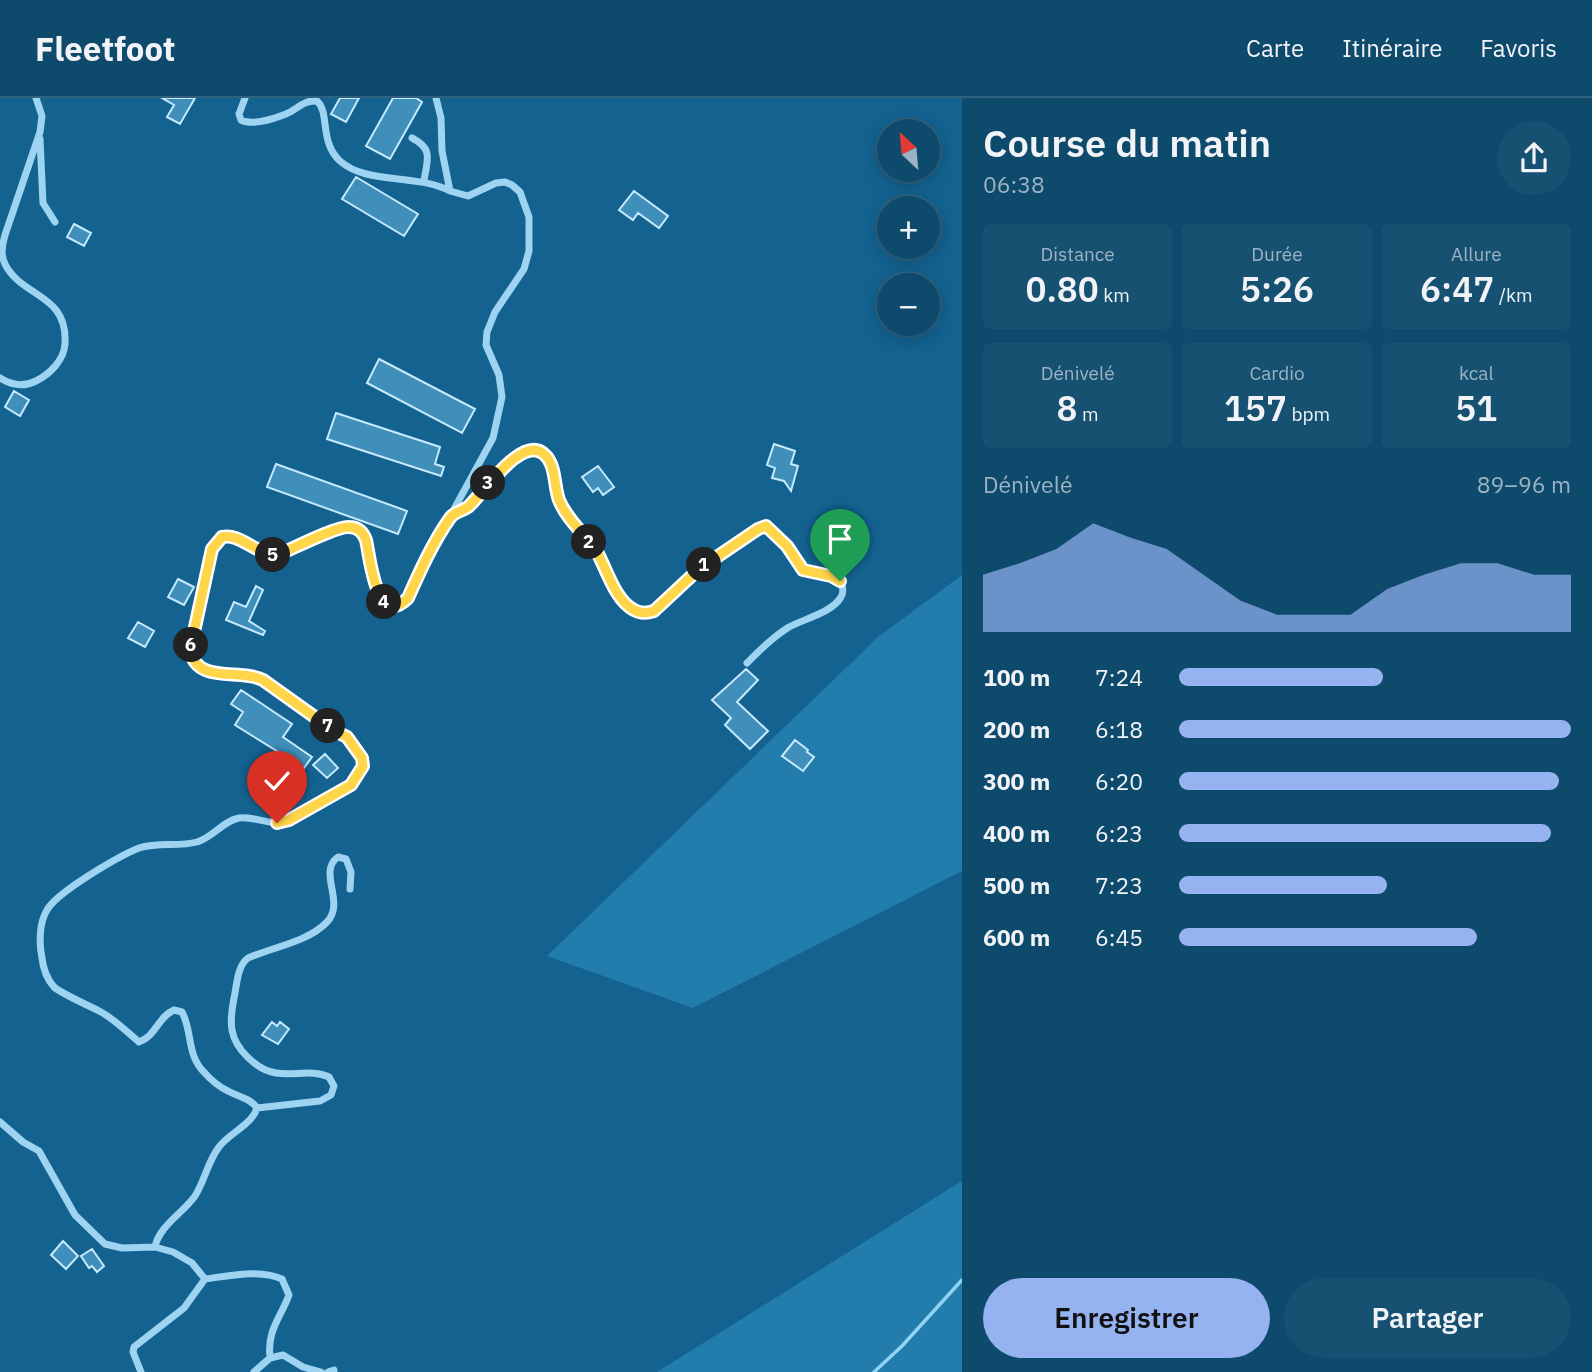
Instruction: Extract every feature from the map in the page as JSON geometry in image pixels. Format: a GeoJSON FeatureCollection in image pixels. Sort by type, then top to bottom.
{"type":"FeatureCollection","features":[{"type":"Feature","properties":{"kind":"street"},"geometry":{"type":"LineString","coordinates":[[36,98],[42,116],[40,132],[43,204],[55,222]]}},
{"type":"Feature","properties":{"kind":"street"},"geometry":{"type":"LineString","coordinates":[[245,98],[239,114],[241,120],[251,123],[285,114],[305,102],[317,101],[323,110],[327,142],[339,160],[361,173],[424,181],[468,196],[496,183],[505,182],[520,192],[530,217],[524,269],[495,312],[487,332],[486,345],[501,386],[501,407],[493,438],[408,598],[398,605],[387,604],[379,596],[364,534],[354,528],[343,527],[280,554],[263,554],[233,536],[222,537],[212,549],[190,650],[191,657],[204,670],[215,674],[255,676],[347,737],[362,758],[363,766],[358,777],[337,794],[289,820],[267,822],[236,818],[195,842],[141,848],[107,864],[47,908],[40,934],[41,953],[44,969],[53,986],[104,1013],[139,1042],[151,1035],[168,1013],[174,1010],[182,1012],[192,1052],[203,1071],[226,1090],[248,1099],[257,1108]]}},
{"type":"Feature","properties":{"kind":"street"},"geometry":{"type":"LineString","coordinates":[[436,98],[450,191]]}},
{"type":"Feature","properties":{"kind":"street"},"geometry":{"type":"LineString","coordinates":[[0,379],[21,385],[33,383],[56,366],[65,350],[64,328],[56,310],[14,276],[3,259],[5,235],[40,132]]}},
{"type":"Feature","properties":{"kind":"street"},"geometry":{"type":"LineString","coordinates":[[412,138],[423,144],[428,155],[424,181]]}},
{"type":"Feature","properties":{"kind":"street"},"geometry":{"type":"LineString","coordinates":[[452,514],[468,506],[492,479],[519,455],[526,451],[545,454],[550,462],[564,510],[596,552],[625,603],[633,610],[646,613],[662,605],[699,569],[766,526],[787,546],[803,570],[831,576],[840,581],[843,589],[841,598],[828,609],[787,629],[763,646],[747,663]]}},
{"type":"Feature","properties":{"kind":"street"},"geometry":{"type":"LineString","coordinates":[[257,1108],[320,1101],[331,1095],[334,1086],[329,1077],[320,1074],[274,1073],[259,1066],[243,1051],[232,1031],[231,1016],[241,965],[248,958],[310,934],[327,922],[334,901],[329,871],[338,857],[346,859],[351,872],[350,889]]}},
{"type":"Feature","properties":{"kind":"street"},"geometry":{"type":"LineString","coordinates":[[155,1247],[162,1231],[195,1195],[217,1149],[252,1117],[257,1108]]}},
{"type":"Feature","properties":{"kind":"street"},"geometry":{"type":"LineString","coordinates":[[0,1122],[23,1142],[39,1151],[75,1215],[105,1244],[132,1249],[155,1247],[181,1256],[192,1263],[205,1279]]}},
{"type":"Feature","properties":{"kind":"street"},"geometry":{"type":"LineString","coordinates":[[141,1372],[133,1352],[134,1347],[184,1308],[205,1279],[253,1274],[282,1279],[289,1295],[272,1329],[268,1343],[270,1358]]}},
{"type":"Feature","properties":{"kind":"street"},"geometry":{"type":"LineString","coordinates":[[254,1372],[270,1358],[283,1355],[303,1367],[321,1372]]}},
{"type":"Feature","properties":{"kind":"shaded area"},"geometry":{"type":"Polygon","coordinates":[[[962,575],[962,871],[693,1008],[547,956],[878,637],[962,575]]]}},
{"type":"Feature","properties":{"kind":"shaded area"},"geometry":{"type":"Polygon","coordinates":[[[962,1181],[962,1372],[657,1372],[957,1184],[962,1181]]]}},
{"type":"Feature","properties":{"kind":"building"},"geometry":{"type":"Polygon","coordinates":[[[162,98],[195,98],[180,124],[167,117],[174,105],[162,98]]]}},
{"type":"Feature","properties":{"kind":"building"},"geometry":{"type":"Polygon","coordinates":[[[340,98],[359,98],[346,122],[331,114],[340,98]]]}},
{"type":"Feature","properties":{"kind":"building"},"geometry":{"type":"Polygon","coordinates":[[[393,98],[416,98],[422,102],[390,159],[366,146],[393,98]]]}},
{"type":"Feature","properties":{"kind":"building"},"geometry":{"type":"Polygon","coordinates":[[[356,177],[418,214],[404,236],[342,199],[356,177]]]}},
{"type":"Feature","properties":{"kind":"building"},"geometry":{"type":"Polygon","coordinates":[[[634,191],[668,216],[659,228],[638,213],[633,220],[619,210],[634,191]]]}},
{"type":"Feature","properties":{"kind":"building"},"geometry":{"type":"Polygon","coordinates":[[[74,224],[91,233],[84,246],[67,237],[74,224]]]}},
{"type":"Feature","properties":{"kind":"building"},"geometry":{"type":"Polygon","coordinates":[[[379,359],[475,409],[462,433],[367,383],[379,359]]]}},
{"type":"Feature","properties":{"kind":"building"},"geometry":{"type":"Polygon","coordinates":[[[14,391],[29,400],[20,416],[5,407],[14,391]]]}},
{"type":"Feature","properties":{"kind":"building"},"geometry":{"type":"Polygon","coordinates":[[[336,413],[440,447],[435,464],[444,467],[441,476],[327,439],[336,413]]]}},
{"type":"Feature","properties":{"kind":"building"},"geometry":{"type":"Polygon","coordinates":[[[774,444],[795,451],[791,464],[798,466],[791,491],[784,481],[772,478],[775,468],[767,465],[774,444]]]}},
{"type":"Feature","properties":{"kind":"building"},"geometry":{"type":"Polygon","coordinates":[[[276,464],[407,511],[398,534],[267,487],[276,464]]]}},
{"type":"Feature","properties":{"kind":"building"},"geometry":{"type":"Polygon","coordinates":[[[598,466],[614,487],[603,495],[598,488],[593,492],[582,477],[598,466]]]}},
{"type":"Feature","properties":{"kind":"building"},"geometry":{"type":"Polygon","coordinates":[[[178,579],[194,587],[184,605],[168,597],[178,579]]]}},
{"type":"Feature","properties":{"kind":"building"},"geometry":{"type":"Polygon","coordinates":[[[256,586],[263,590],[249,621],[265,631],[263,635],[226,620],[234,602],[246,607],[256,586]]]}},
{"type":"Feature","properties":{"kind":"building"},"geometry":{"type":"Polygon","coordinates":[[[138,622],[154,631],[145,647],[128,638],[138,622]]]}},
{"type":"Feature","properties":{"kind":"building"},"geometry":{"type":"Polygon","coordinates":[[[746,669],[758,680],[737,702],[768,731],[750,749],[725,725],[731,718],[712,700],[746,669]]]}},
{"type":"Feature","properties":{"kind":"building"},"geometry":{"type":"Polygon","coordinates":[[[241,690],[292,724],[283,737],[312,757],[304,768],[235,725],[243,712],[231,704],[241,690]]]}},
{"type":"Feature","properties":{"kind":"building"},"geometry":{"type":"Polygon","coordinates":[[[795,740],[814,757],[803,771],[782,756],[795,740]]]}},
{"type":"Feature","properties":{"kind":"building"},"geometry":{"type":"Polygon","coordinates":[[[325,754],[338,768],[327,778],[313,765],[325,754]]]}},
{"type":"Feature","properties":{"kind":"building"},"geometry":{"type":"Polygon","coordinates":[[[272,1022],[277,1026],[280,1022],[289,1029],[278,1044],[262,1035],[272,1022]]]}},
{"type":"Feature","properties":{"kind":"building"},"geometry":{"type":"Polygon","coordinates":[[[63,1241],[78,1256],[66,1269],[51,1255],[63,1241]]]}},
{"type":"Feature","properties":{"kind":"building"},"geometry":{"type":"Polygon","coordinates":[[[92,1249],[104,1266],[97,1272],[92,1266],[89,1268],[81,1256],[92,1249]]]}},
{"type":"Feature","properties":{"kind":"waterway"},"geometry":{"type":"LineString","coordinates":[[874,1372],[902,1346],[962,1280]]}},
{"type":"Feature","properties":{"kind":"route"},"geometry":{"type":"LineString","coordinates":[[277,823],[289,820],[351,785],[363,766],[362,758],[347,737],[263,680],[251,675],[215,674],[204,670],[191,657],[190,650],[204,579],[214,544],[222,537],[233,536],[263,554],[272,555],[343,527],[354,528],[364,534],[379,596],[387,604],[398,605],[408,598],[452,514],[468,506],[511,462],[526,451],[533,450],[545,454],[550,462],[564,510],[596,552],[625,603],[633,610],[646,613],[654,611],[699,569],[766,526],[787,546],[803,570],[831,576],[840,581]]}}]}
